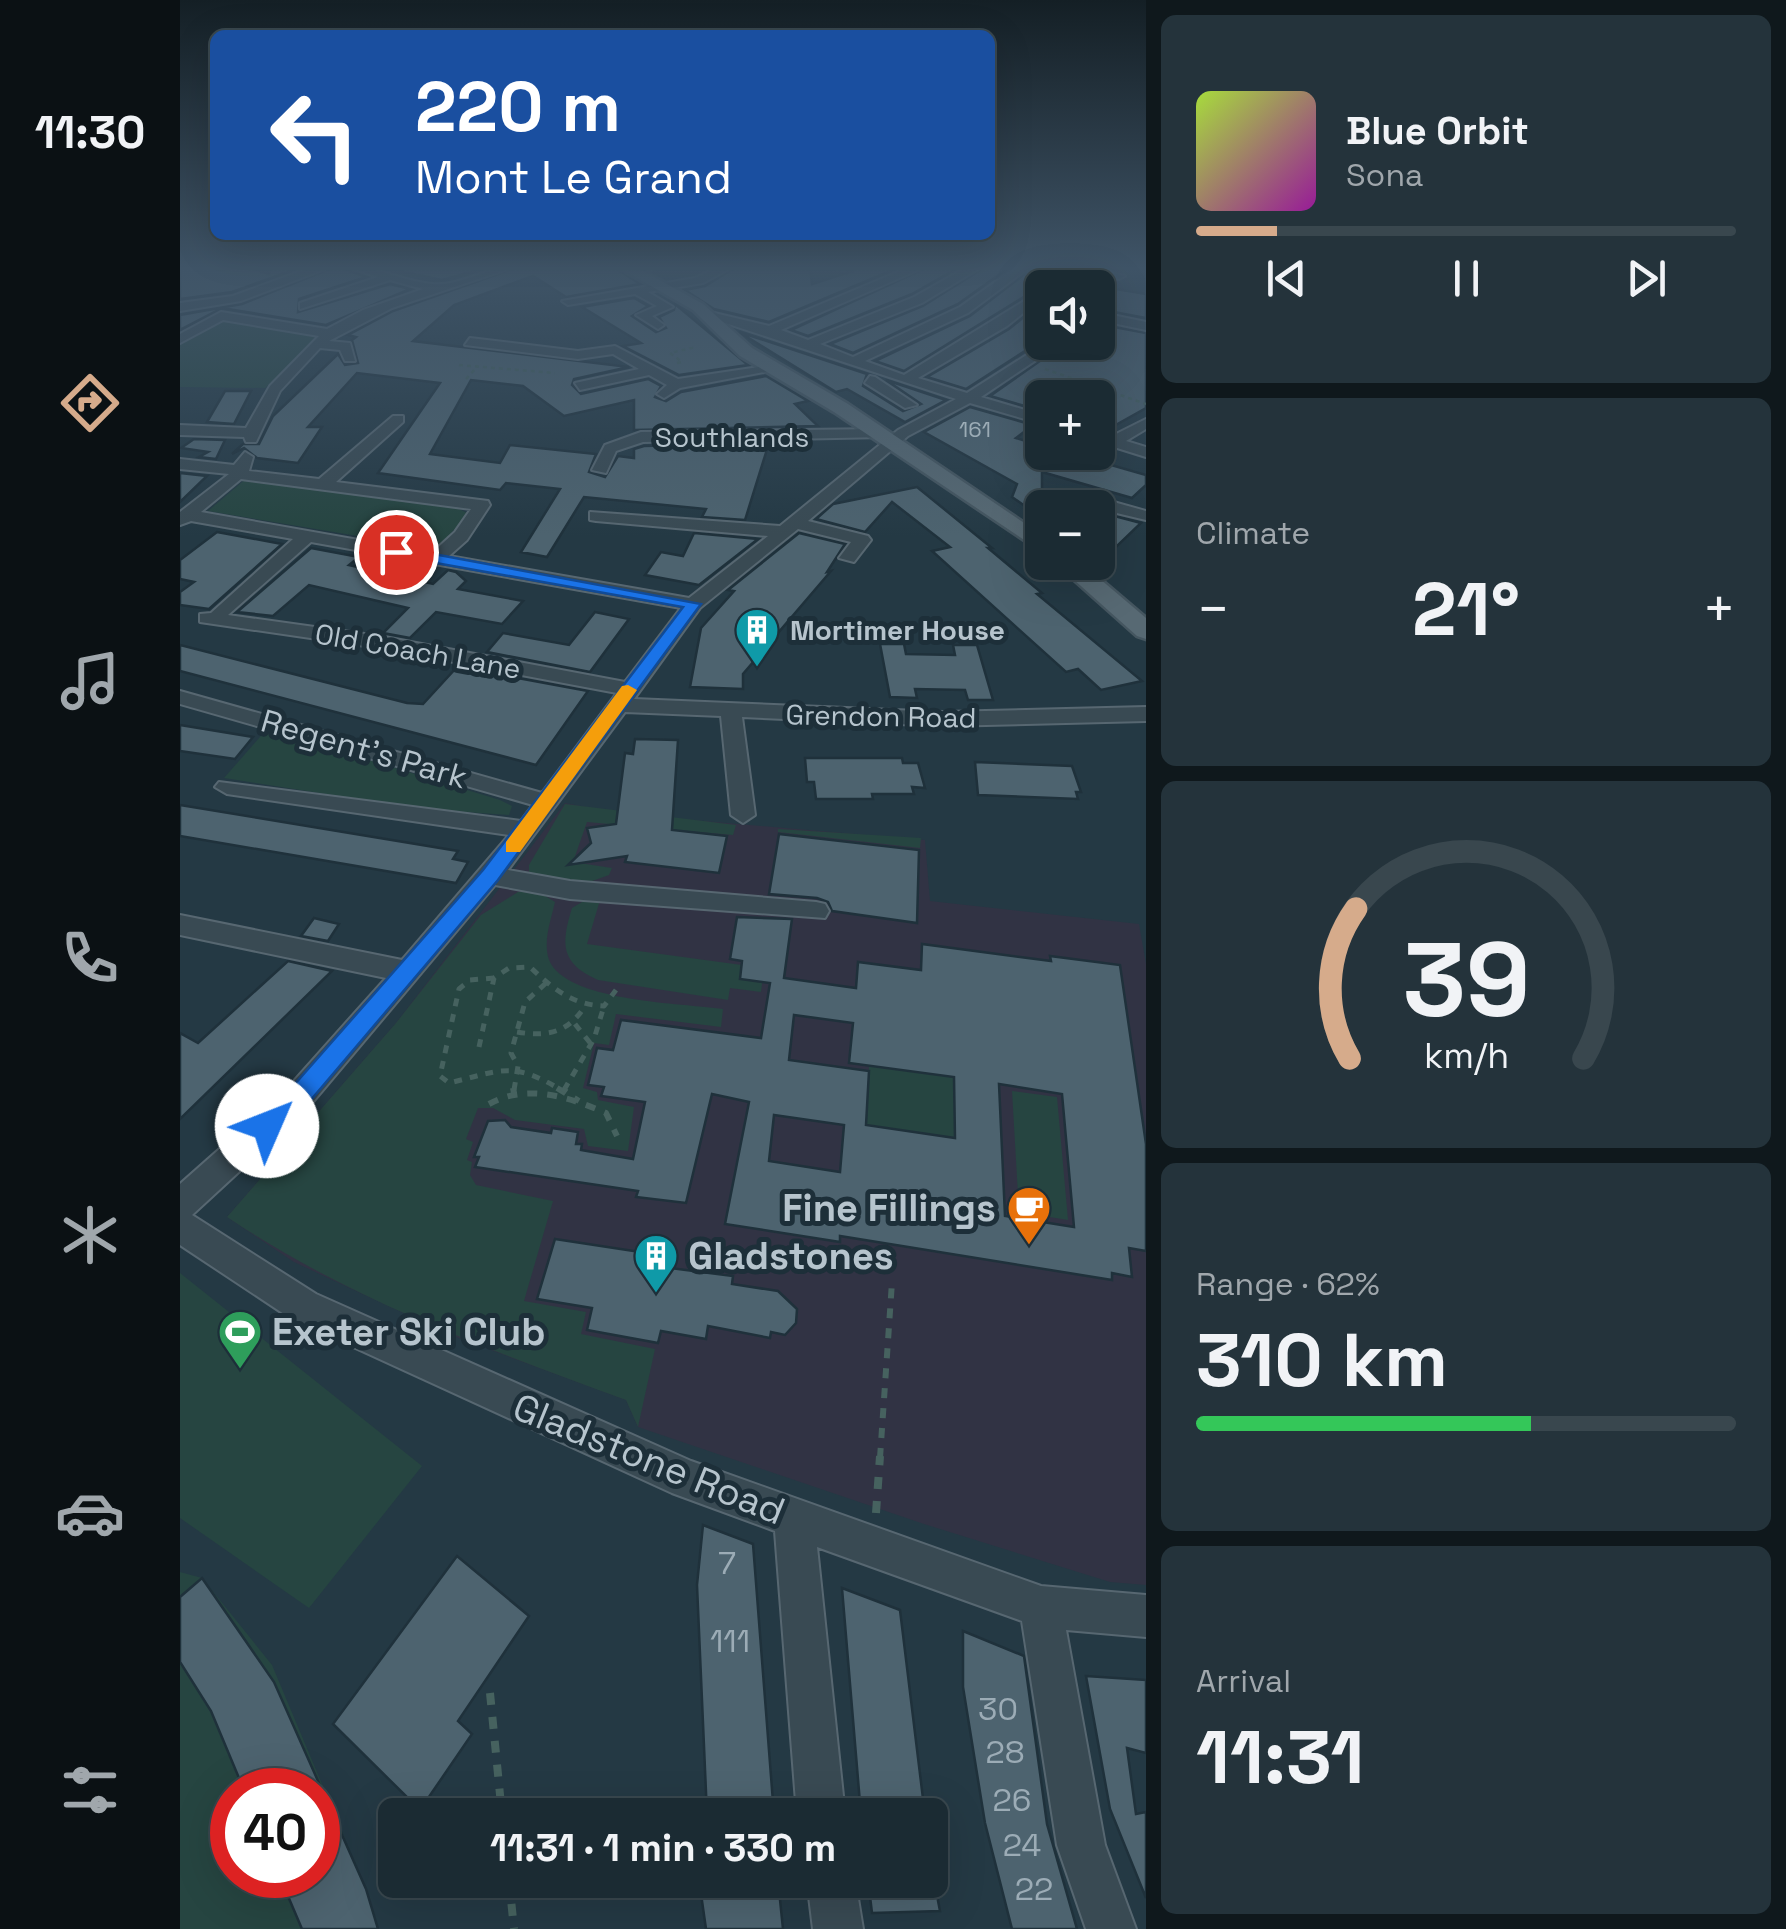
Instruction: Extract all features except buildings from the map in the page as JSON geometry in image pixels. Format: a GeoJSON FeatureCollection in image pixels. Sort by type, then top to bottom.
{"type":"FeatureCollection","features":[{"type":"Feature","properties":{"kind":"main road"},"geometry":{"type":"LineString","coordinates":[[753,356],[886,438],[1025,533]]}},
{"type":"Feature","properties":{"kind":"main road"},"geometry":{"type":"LineString","coordinates":[[1086,580],[1146,631]]}},
{"type":"Feature","properties":{"kind":"street"},"geometry":{"type":"LineString","coordinates":[[184,518],[240,472],[274,389],[308,356]]}},
{"type":"Feature","properties":{"kind":"street"},"geometry":{"type":"LineString","coordinates":[[624,356],[676,384]]}},
{"type":"Feature","properties":{"kind":"street"},"geometry":{"type":"LineString","coordinates":[[841,356],[905,380],[1025,415]]}},
{"type":"Feature","properties":{"kind":"street"},"geometry":{"type":"LineString","coordinates":[[854,361],[865,356]]}},
{"type":"Feature","properties":{"kind":"street"},"geometry":{"type":"LineString","coordinates":[[905,380],[947,356]]}},
{"type":"Feature","properties":{"kind":"street"},"geometry":{"type":"LineString","coordinates":[[180,1205],[296,1100],[408,972],[548,802],[693,604],[790,527],[886,438],[970,398],[1032,360]]}},
{"type":"Feature","properties":{"kind":"street"},"geometry":{"type":"LineString","coordinates":[[659,398],[676,384],[774,369]]}},
{"type":"Feature","properties":{"kind":"street"},"geometry":{"type":"LineString","coordinates":[[580,386],[648,371]]}},
{"type":"Feature","properties":{"kind":"street"},"geometry":{"type":"LineString","coordinates":[[881,372],[869,381],[910,405]]}},
{"type":"Feature","properties":{"kind":"street"},"geometry":{"type":"LineString","coordinates":[[324,484],[398,418]]}},
{"type":"Feature","properties":{"kind":"street"},"geometry":{"type":"LineString","coordinates":[[1115,436],[1146,423]]}},
{"type":"Feature","properties":{"kind":"street"},"geometry":{"type":"LineString","coordinates":[[180,430],[250,440]]}},
{"type":"Feature","properties":{"kind":"street","name":"Southlands"},"geometry":{"type":"LineString","coordinates":[[600,470],[610,448],[641,437],[886,438]]}},
{"type":"Feature","properties":{"kind":"street"},"geometry":{"type":"LineString","coordinates":[[1115,443],[1146,452]]}},
{"type":"Feature","properties":{"kind":"street"},"geometry":{"type":"LineString","coordinates":[[180,464],[482,505],[461,536],[435,559]]}},
{"type":"Feature","properties":{"kind":"street"},"geometry":{"type":"LineString","coordinates":[[1115,506],[1141,509]]}},
{"type":"Feature","properties":{"kind":"street"},"geometry":{"type":"LineString","coordinates":[[596,516],[790,527],[862,540],[848,558]]}},
{"type":"Feature","properties":{"kind":"street"},"geometry":{"type":"LineString","coordinates":[[184,518],[308,535],[693,604]]}},
{"type":"Feature","properties":{"kind":"street","name":"Old Coach Lane"},"geometry":{"type":"LineString","coordinates":[[308,535],[213,615],[379,642],[622,697]]}},
{"type":"Feature","properties":{"kind":"street","name":"Regent's Park"},"geometry":{"type":"LineString","coordinates":[[180,697],[548,802]]}},
{"type":"Feature","properties":{"kind":"street","name":"Grendon Road"},"geometry":{"type":"LineString","coordinates":[[622,697],[730,712],[943,719],[1146,714]]}},
{"type":"Feature","properties":{"kind":"street"},"geometry":{"type":"LineString","coordinates":[[730,712],[743,815]]}},
{"type":"Feature","properties":{"kind":"street","name":"Regent's Park"},"geometry":{"type":"LineString","coordinates":[[227,787],[526,830]]}},
{"type":"Feature","properties":{"kind":"street"},"geometry":{"type":"LineString","coordinates":[[490,875],[570,890],[816,911]]}},
{"type":"Feature","properties":{"kind":"street"},"geometry":{"type":"LineString","coordinates":[[180,925],[408,972]]}},
{"type":"Feature","properties":{"kind":"street","name":"Gladstone Road"},"geometry":{"type":"LineString","coordinates":[[180,1226],[303,1306],[686,1479],[1041,1607],[1146,1616]]}},
{"type":"Feature","properties":{"kind":"street"},"geometry":{"type":"LineString","coordinates":[[794,1519],[819,1798]]}},
{"type":"Feature","properties":{"kind":"street"},"geometry":{"type":"LineString","coordinates":[[1041,1607],[1081,1845],[1111,1929]]}},
{"type":"Feature","properties":{"kind":"street"},"geometry":{"type":"LineString","coordinates":[[833,1898],[838,1929]]}},
{"type":"Feature","properties":{"kind":"path"},"geometry":{"type":"LineString","coordinates":[[1028,363],[1146,404]]}},
{"type":"Feature","properties":{"kind":"path"},"geometry":{"type":"LineString","coordinates":[[459,365],[558,373]]}},
{"type":"Feature","properties":{"kind":"path"},"geometry":{"type":"LineString","coordinates":[[466,379],[477,367]]}},
{"type":"Feature","properties":{"kind":"path"},"geometry":{"type":"LineString","coordinates":[[518,1066],[493,1068],[459,1082],[449,1083],[440,1076],[459,989],[470,980],[494,978],[519,966],[530,967],[546,983],[585,1006],[604,1006]]}},
{"type":"Feature","properties":{"kind":"path"},"geometry":{"type":"LineString","coordinates":[[480,1046],[494,978]]}},
{"type":"Feature","properties":{"kind":"path"},"geometry":{"type":"LineString","coordinates":[[546,983],[525,1002],[511,1053],[518,1066],[606,1113],[617,1136]]}},
{"type":"Feature","properties":{"kind":"path"},"geometry":{"type":"LineString","coordinates":[[563,1092],[591,1044],[604,1006],[616,990]]}},
{"type":"Feature","properties":{"kind":"path"},"geometry":{"type":"LineString","coordinates":[[517,1032],[557,1035],[576,1024],[585,1006]]}},
{"type":"Feature","properties":{"kind":"path"},"geometry":{"type":"LineString","coordinates":[[576,1024],[578,1033],[591,1044]]}},
{"type":"Feature","properties":{"kind":"path"},"geometry":{"type":"LineString","coordinates":[[514,1093],[512,1081],[518,1066]]}},
{"type":"Feature","properties":{"kind":"path"},"geometry":{"type":"LineString","coordinates":[[489,1104],[514,1093],[579,1101]]}},
{"type":"Feature","properties":{"kind":"path"},"geometry":{"type":"LineString","coordinates":[[874,1548],[892,1282]]}},
{"type":"Feature","properties":{"kind":"path"},"geometry":{"type":"LineString","coordinates":[[490,1693],[500,1798]]}},
{"type":"Feature","properties":{"kind":"path"},"geometry":{"type":"LineString","coordinates":[[511,1898],[514,1929]]}},
{"type":"Feature","properties":{"kind":"shaded area"},"geometry":{"type":"Polygon","coordinates":[[[565,803],[623,814],[925,840],[930,901],[1139,924],[1146,964],[1146,1585],[1110,1582],[638,1427],[626,1400],[461,1339],[384,1304],[294,1262],[227,1217],[396,1023],[565,803]]]}},
{"type":"Feature","properties":{"kind":"green space"},"geometry":{"type":"Polygon","coordinates":[[[180,356],[300,356],[265,388],[180,387],[180,356]]]}},
{"type":"Feature","properties":{"kind":"green space"},"geometry":{"type":"Polygon","coordinates":[[[247,478],[449,504],[469,514],[436,549],[208,511],[247,478]]]}},
{"type":"Feature","properties":{"kind":"green space"},"geometry":{"type":"Polygon","coordinates":[[[267,729],[500,800],[512,806],[509,815],[422,809],[224,778],[267,729]]]}},
{"type":"Feature","properties":{"kind":"green space"},"geometry":{"type":"Polygon","coordinates":[[[565,804],[736,825],[733,835],[587,822],[573,862],[612,868],[609,875],[584,884],[529,875],[529,865],[565,804]]]}},
{"type":"Feature","properties":{"kind":"green space"},"geometry":{"type":"Polygon","coordinates":[[[778,829],[921,838],[920,848],[778,829]]]}},
{"type":"Feature","properties":{"kind":"green space"},"geometry":{"type":"Polygon","coordinates":[[[537,891],[555,902],[547,949],[551,964],[563,977],[604,993],[723,1009],[721,1027],[616,1014],[609,1045],[594,1043],[583,1088],[597,1092],[598,1100],[634,1107],[628,1151],[588,1146],[584,1129],[515,1120],[493,1108],[478,1108],[466,1139],[473,1142],[467,1160],[472,1162],[470,1175],[476,1185],[553,1201],[524,1301],[586,1312],[581,1334],[655,1349],[638,1427],[626,1400],[472,1342],[371,1298],[274,1247],[227,1217],[396,1023],[481,915],[518,892],[537,891]]]}},
{"type":"Feature","properties":{"kind":"green space"},"geometry":{"type":"Polygon","coordinates":[[[587,899],[600,900],[587,944],[764,968],[761,992],[730,988],[728,1000],[598,980],[586,974],[570,959],[565,942],[572,908],[587,899]]]}},
{"type":"Feature","properties":{"kind":"green space"},"geometry":{"type":"Polygon","coordinates":[[[869,1066],[954,1077],[955,1138],[866,1125],[869,1066]]]}},
{"type":"Feature","properties":{"kind":"green space"},"geometry":{"type":"Polygon","coordinates":[[[1012,1091],[1057,1097],[1068,1220],[1019,1212],[1012,1091]]]}},
{"type":"Feature","properties":{"kind":"green space","name":"Exeter Ski Club"},"geometry":{"type":"Polygon","coordinates":[[[180,1273],[422,1466],[309,1608],[180,1518],[180,1273]]]}},
{"type":"Feature","properties":{"kind":"green space"},"geometry":{"type":"Polygon","coordinates":[[[180,1572],[202,1578],[272,1665],[315,1768],[210,1768],[210,1898],[340,1898],[340,1827],[366,1889],[377,1929],[180,1929],[180,1572]]]}},
{"type":"Feature","properties":{"kind":"slow traffic"},"geometry":{"type":"LineString","coordinates":[[513,847],[628,690]]}},
{"type":"Feature","properties":{"kind":"place","name":"Mortimer House"},"geometry":{"type":"Point","coordinates":[757,668]}},
{"type":"Feature","properties":{"kind":"place","name":"Fine Fillings"},"geometry":{"type":"Point","coordinates":[1029,1246]}},
{"type":"Feature","properties":{"kind":"place","name":"Gladstones"},"geometry":{"type":"Point","coordinates":[656,1294]}},
{"type":"Feature","properties":{"kind":"place","name":"Exeter Ski Club"},"geometry":{"type":"Point","coordinates":[240,1370]}},
{"type":"Feature","properties":{"kind":"route"},"geometry":{"type":"LineString","coordinates":[[267,1126],[296,1100],[490,875],[693,604],[396,552]]}}]}
